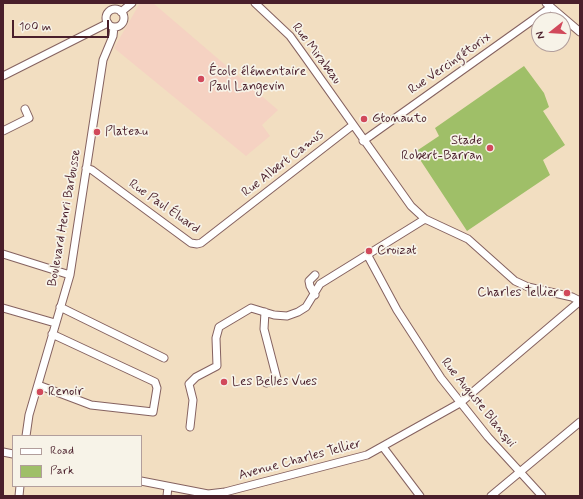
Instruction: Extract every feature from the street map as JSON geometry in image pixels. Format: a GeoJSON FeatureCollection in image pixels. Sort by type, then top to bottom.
{"type":"FeatureCollection","features":[{"type":"Feature","properties":{"kind":"street"},"geometry":{"type":"LineString","coordinates":[[121,12],[132,3]]}},
{"type":"Feature","properties":{"kind":"street","name":"Rue Mirabeau"},"geometry":{"type":"LineString","coordinates":[[255,3],[290,36],[410,206],[425,219],[468,239],[515,281],[528,287],[572,297],[580,301]]}},
{"type":"Feature","properties":{"kind":"street"},"geometry":{"type":"LineString","coordinates":[[549,5],[580,32]]}},
{"type":"Feature","properties":{"kind":"street","name":"Rue Vercingétorix"},"geometry":{"type":"LineString","coordinates":[[363,141],[549,5]]}},
{"type":"Feature","properties":{"kind":"street"},"geometry":{"type":"LineString","coordinates":[[116,9],[121,12],[124,20],[120,25],[114,27],[108,23],[107,14],[110,10],[116,9]]}},
{"type":"Feature","properties":{"kind":"street"},"geometry":{"type":"LineString","coordinates":[[3,76],[108,23]]}},
{"type":"Feature","properties":{"kind":"street","name":"Boulevard Henri Barbusse"},"geometry":{"type":"LineString","coordinates":[[26,435],[29,415],[70,275],[103,60],[113,36],[114,27]]}},
{"type":"Feature","properties":{"kind":"street"},"geometry":{"type":"LineString","coordinates":[[3,131],[30,118],[25,110]]}},
{"type":"Feature","properties":{"kind":"street","name":"Rue Albert Camus"},"geometry":{"type":"LineString","coordinates":[[228,222],[353,125]]}},
{"type":"Feature","properties":{"kind":"street","name":"Rue Paul Éluard"},"geometry":{"type":"LineString","coordinates":[[86,168],[92,170],[191,243],[201,244],[228,222]]}},
{"type":"Feature","properties":{"kind":"street"},"geometry":{"type":"LineString","coordinates":[[190,427],[193,400],[189,384],[196,377],[217,366],[216,338],[219,327],[251,308],[274,315],[287,316],[306,307],[320,284],[368,256],[425,219]]}},
{"type":"Feature","properties":{"kind":"street"},"geometry":{"type":"LineString","coordinates":[[3,254],[70,275]]}},
{"type":"Feature","properties":{"kind":"street","name":"Rue Auguste Blanqui"},"geometry":{"type":"LineString","coordinates":[[368,256],[397,310],[441,378],[460,403],[542,496]]}},
{"type":"Feature","properties":{"kind":"street"},"geometry":{"type":"LineString","coordinates":[[314,295],[309,281],[315,275]]}},
{"type":"Feature","properties":{"kind":"street","name":"Avenue Charles Tellier"},"geometry":{"type":"LineString","coordinates":[[142,481],[208,494],[217,494],[359,458],[383,447],[460,403],[580,301]]}},
{"type":"Feature","properties":{"kind":"street"},"geometry":{"type":"LineString","coordinates":[[60,307],[164,358]]}},
{"type":"Feature","properties":{"kind":"street"},"geometry":{"type":"LineString","coordinates":[[3,308],[55,323]]}},
{"type":"Feature","properties":{"kind":"street"},"geometry":{"type":"LineString","coordinates":[[264,312],[264,329],[277,379],[266,383]]}},
{"type":"Feature","properties":{"kind":"street"},"geometry":{"type":"LineString","coordinates":[[38,385],[91,405],[153,412],[157,388],[155,382],[52,334]]}},
{"type":"Feature","properties":{"kind":"street"},"geometry":{"type":"LineString","coordinates":[[491,496],[521,473],[580,422]]}},
{"type":"Feature","properties":{"kind":"street"},"geometry":{"type":"LineString","coordinates":[[383,447],[420,496]]}},
{"type":"Feature","properties":{"kind":"street"},"geometry":{"type":"LineString","coordinates":[[168,487],[168,496]]}},
{"type":"Feature","properties":{"kind":"shaded area","name":"École élémentaire Paul Langevin"},"geometry":{"type":"Polygon","coordinates":[[[140,3],[153,3],[278,110],[262,125],[270,136],[246,156],[114,48],[140,3]]]}},
{"type":"Feature","properties":{"kind":"green space","name":"Stade Robert-Barran"},"geometry":{"type":"Polygon","coordinates":[[[524,66],[544,93],[549,107],[543,111],[565,145],[543,160],[550,175],[467,231],[415,152],[439,136],[435,128],[524,66]]]}},
{"type":"Feature","properties":{"kind":"place","name":"École élémentaire Paul Langevin"},"geometry":{"type":"Point","coordinates":[201,79]}},
{"type":"Feature","properties":{"kind":"place","name":"Gtonauto"},"geometry":{"type":"Point","coordinates":[364,119]}},
{"type":"Feature","properties":{"kind":"place","name":"Plateau"},"geometry":{"type":"Point","coordinates":[97,132]}},
{"type":"Feature","properties":{"kind":"place","name":"Stade Robert-Barran"},"geometry":{"type":"Point","coordinates":[490,148]}},
{"type":"Feature","properties":{"kind":"place","name":"Croizat"},"geometry":{"type":"Point","coordinates":[369,251]}},
{"type":"Feature","properties":{"kind":"place","name":"Charles Tellier"},"geometry":{"type":"Point","coordinates":[567,293]}},
{"type":"Feature","properties":{"kind":"place","name":"Les Belles Vues"},"geometry":{"type":"Point","coordinates":[224,382]}},
{"type":"Feature","properties":{"kind":"place","name":"Renoir"},"geometry":{"type":"Point","coordinates":[40,392]}}]}
